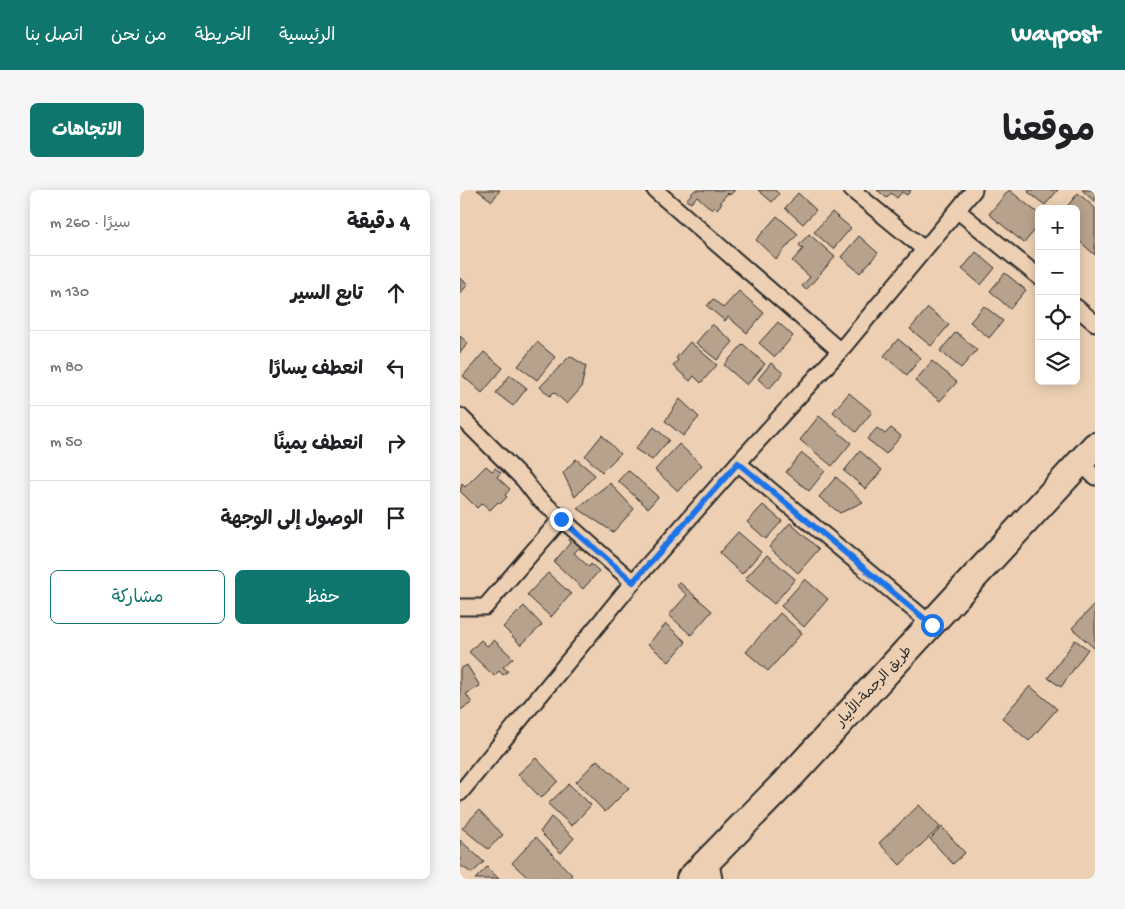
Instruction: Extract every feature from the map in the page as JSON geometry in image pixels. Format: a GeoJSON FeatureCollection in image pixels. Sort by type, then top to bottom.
{"type":"FeatureCollection","features":[{"type":"Feature","properties":{"kind":"highway","name":"طريق الرجمة-الأبيار"},"geometry":{"type":"LineString","coordinates":[[690,879],[712,869],[792,775],[932,625],[1090,462]]}},
{"type":"Feature","properties":{"kind":"street"},"geometry":{"type":"LineString","coordinates":[[655,190],[840,351]]}},
{"type":"Feature","properties":{"kind":"street"},"geometry":{"type":"LineString","coordinates":[[852,190],[924,250]]}},
{"type":"Feature","properties":{"kind":"street"},"geometry":{"type":"LineString","coordinates":[[460,793],[633,582],[840,351],[974,190]]}},
{"type":"Feature","properties":{"kind":"street"},"geometry":{"type":"LineString","coordinates":[[958,211],[1035,274]]}},
{"type":"Feature","properties":{"kind":"street"},"geometry":{"type":"LineString","coordinates":[[1080,311],[1095,323]]}},
{"type":"Feature","properties":{"kind":"street"},"geometry":{"type":"LineString","coordinates":[[460,416],[524,480],[537,497],[633,582]]}},
{"type":"Feature","properties":{"kind":"street"},"geometry":{"type":"LineString","coordinates":[[738,463],[932,625]]}},
{"type":"Feature","properties":{"kind":"street"},"geometry":{"type":"LineString","coordinates":[[460,608],[485,607],[561,519]]}},
{"type":"Feature","properties":{"kind":"building"},"geometry":{"type":"Polygon","coordinates":[[[477,190],[500,190],[492,201],[477,190]]]}},
{"type":"Feature","properties":{"kind":"building"},"geometry":{"type":"Polygon","coordinates":[[[695,190],[735,190],[730,195],[728,193],[717,209],[715,207],[712,210],[697,196],[691,203],[686,200],[695,190]]]}},
{"type":"Feature","properties":{"kind":"building"},"geometry":{"type":"Polygon","coordinates":[[[758,190],[775,190],[779,194],[772,202],[758,190]]]}},
{"type":"Feature","properties":{"kind":"building"},"geometry":{"type":"Polygon","coordinates":[[[877,190],[911,190],[907,195],[902,192],[897,198],[891,193],[887,198],[877,190]]]}},
{"type":"Feature","properties":{"kind":"building"},"geometry":{"type":"Polygon","coordinates":[[[1009,190],[1035,211],[1035,230],[1024,243],[989,214],[1009,190]]]}},
{"type":"Feature","properties":{"kind":"building"},"geometry":{"type":"Polygon","coordinates":[[[1029,190],[1058,190],[1045,205],[1028,192],[1029,190]]]}},
{"type":"Feature","properties":{"kind":"building"},"geometry":{"type":"Polygon","coordinates":[[[1082,190],[1095,190],[1095,202],[1082,190]]]}},
{"type":"Feature","properties":{"kind":"building"},"geometry":{"type":"Polygon","coordinates":[[[798,193],[816,210],[803,224],[785,208],[798,193]]]}},
{"type":"Feature","properties":{"kind":"building"},"geometry":{"type":"Polygon","coordinates":[[[1078,193],[1095,208],[1095,255],[1080,242],[1080,205],[1068,205],[1078,193]]]}},
{"type":"Feature","properties":{"kind":"building"},"geometry":{"type":"Polygon","coordinates":[[[832,212],[851,228],[833,249],[814,232],[832,212]]]}},
{"type":"Feature","properties":{"kind":"building"},"geometry":{"type":"Polygon","coordinates":[[[777,216],[798,234],[776,259],[756,240],[777,216]]]}},
{"type":"Feature","properties":{"kind":"building"},"geometry":{"type":"Polygon","coordinates":[[[809,234],[835,257],[806,290],[802,286],[810,277],[792,261],[803,249],[799,245],[809,234]]]}},
{"type":"Feature","properties":{"kind":"building"},"geometry":{"type":"Polygon","coordinates":[[[859,236],[878,253],[860,273],[841,257],[859,236]]]}},
{"type":"Feature","properties":{"kind":"building"},"geometry":{"type":"Polygon","coordinates":[[[976,252],[995,268],[981,285],[962,269],[976,252]]]}},
{"type":"Feature","properties":{"kind":"building"},"geometry":{"type":"Polygon","coordinates":[[[1005,273],[1026,290],[1010,309],[990,291],[1005,273]]]}},
{"type":"Feature","properties":{"kind":"building"},"geometry":{"type":"Polygon","coordinates":[[[460,278],[468,284],[460,294],[460,278]]]}},
{"type":"Feature","properties":{"kind":"building"},"geometry":{"type":"Polygon","coordinates":[[[739,291],[764,313],[747,333],[728,317],[725,321],[707,306],[713,299],[723,308],[739,291]]]}},
{"type":"Feature","properties":{"kind":"building"},"geometry":{"type":"Polygon","coordinates":[[[984,306],[1003,321],[989,338],[970,322],[984,306]]]}},
{"type":"Feature","properties":{"kind":"building"},"geometry":{"type":"Polygon","coordinates":[[[928,308],[949,325],[931,346],[910,329],[928,308]]]}},
{"type":"Feature","properties":{"kind":"building"},"geometry":{"type":"Polygon","coordinates":[[[778,322],[793,336],[775,357],[759,343],[778,322]]]}},
{"type":"Feature","properties":{"kind":"building"},"geometry":{"type":"Polygon","coordinates":[[[712,324],[733,342],[717,360],[696,343],[712,324]]]}},
{"type":"Feature","properties":{"kind":"building"},"geometry":{"type":"Polygon","coordinates":[[[956,332],[977,350],[961,368],[940,351],[956,332]]]}},
{"type":"Feature","properties":{"kind":"building"},"geometry":{"type":"Polygon","coordinates":[[[460,336],[468,343],[460,353],[460,336]]]}},
{"type":"Feature","properties":{"kind":"building"},"geometry":{"type":"Polygon","coordinates":[[[898,339],[921,358],[907,375],[884,356],[898,339]]]}},
{"type":"Feature","properties":{"kind":"building"},"geometry":{"type":"Polygon","coordinates":[[[537,342],[555,357],[537,380],[518,366],[537,342]]]}},
{"type":"Feature","properties":{"kind":"building"},"geometry":{"type":"Polygon","coordinates":[[[690,342],[717,365],[701,383],[694,376],[690,381],[673,366],[678,360],[676,358],[690,342]]]}},
{"type":"Feature","properties":{"kind":"building"},"geometry":{"type":"Polygon","coordinates":[[[743,344],[765,364],[747,385],[724,365],[743,344]]]}},
{"type":"Feature","properties":{"kind":"building"},"geometry":{"type":"Polygon","coordinates":[[[484,352],[503,368],[482,393],[463,376],[484,352]]]}},
{"type":"Feature","properties":{"kind":"building"},"geometry":{"type":"Polygon","coordinates":[[[570,356],[586,366],[581,388],[567,404],[554,392],[550,396],[540,387],[570,356]]]}},
{"type":"Feature","properties":{"kind":"building"},"geometry":{"type":"Polygon","coordinates":[[[932,361],[957,382],[940,401],[915,381],[932,361]]]}},
{"type":"Feature","properties":{"kind":"building"},"geometry":{"type":"Polygon","coordinates":[[[771,363],[783,373],[769,389],[758,379],[771,363]]]}},
{"type":"Feature","properties":{"kind":"building"},"geometry":{"type":"Polygon","coordinates":[[[510,375],[527,388],[513,406],[496,393],[510,375]]]}},
{"type":"Feature","properties":{"kind":"building"},"geometry":{"type":"Polygon","coordinates":[[[849,393],[872,412],[856,432],[833,412],[849,393]]]}},
{"type":"Feature","properties":{"kind":"building"},"geometry":{"type":"Polygon","coordinates":[[[680,399],[699,417],[683,436],[665,421],[680,399]]]}},
{"type":"Feature","properties":{"kind":"building"},"geometry":{"type":"Polygon","coordinates":[[[819,416],[851,443],[832,466],[800,440],[819,416]]]}},
{"type":"Feature","properties":{"kind":"building"},"geometry":{"type":"Polygon","coordinates":[[[654,427],[669,440],[652,460],[635,449],[654,427]]]}},
{"type":"Feature","properties":{"kind":"building"},"geometry":{"type":"Polygon","coordinates":[[[877,428],[885,434],[891,428],[901,436],[886,454],[867,439],[877,428]]]}},
{"type":"Feature","properties":{"kind":"building"},"geometry":{"type":"Polygon","coordinates":[[[602,435],[620,454],[602,472],[585,456],[602,435]]]}},
{"type":"Feature","properties":{"kind":"building"},"geometry":{"type":"Polygon","coordinates":[[[679,444],[702,465],[678,491],[655,470],[679,444]]]}},
{"type":"Feature","properties":{"kind":"building"},"geometry":{"type":"Polygon","coordinates":[[[860,451],[882,470],[866,489],[844,471],[860,451]]]}},
{"type":"Feature","properties":{"kind":"building"},"geometry":{"type":"Polygon","coordinates":[[[802,453],[825,471],[809,491],[786,472],[802,453]]]}},
{"type":"Feature","properties":{"kind":"building"},"geometry":{"type":"Polygon","coordinates":[[[576,459],[595,475],[575,497],[563,473],[576,459]]]}},
{"type":"Feature","properties":{"kind":"building"},"geometry":{"type":"Polygon","coordinates":[[[486,466],[492,471],[495,468],[501,473],[497,477],[510,489],[505,495],[507,497],[490,510],[482,503],[477,508],[460,491],[462,484],[465,487],[486,466]]]}},
{"type":"Feature","properties":{"kind":"building"},"geometry":{"type":"Polygon","coordinates":[[[628,470],[658,497],[648,508],[618,481],[628,470]]]}},
{"type":"Feature","properties":{"kind":"building"},"geometry":{"type":"Polygon","coordinates":[[[836,477],[863,502],[840,513],[819,497],[836,477]]]}},
{"type":"Feature","properties":{"kind":"building"},"geometry":{"type":"Polygon","coordinates":[[[610,483],[634,509],[613,532],[577,508],[610,483]]]}},
{"type":"Feature","properties":{"kind":"building"},"geometry":{"type":"Polygon","coordinates":[[[763,505],[782,521],[766,539],[747,522],[763,505]]]}},
{"type":"Feature","properties":{"kind":"building"},"geometry":{"type":"Polygon","coordinates":[[[790,523],[819,549],[798,573],[769,547],[790,523]]]}},
{"type":"Feature","properties":{"kind":"building"},"geometry":{"type":"Polygon","coordinates":[[[738,532],[761,552],[742,574],[719,553],[738,532]]]}},
{"type":"Feature","properties":{"kind":"building"},"geometry":{"type":"Polygon","coordinates":[[[574,535],[586,545],[574,553],[589,567],[591,564],[599,571],[583,589],[554,562],[570,543],[569,540],[574,535]]]}},
{"type":"Feature","properties":{"kind":"building"},"geometry":{"type":"Polygon","coordinates":[[[767,555],[795,579],[774,604],[745,579],[767,555]]]}},
{"type":"Feature","properties":{"kind":"building"},"geometry":{"type":"Polygon","coordinates":[[[548,573],[571,594],[551,617],[527,595],[548,573]]]}},
{"type":"Feature","properties":{"kind":"building"},"geometry":{"type":"Polygon","coordinates":[[[805,579],[828,599],[804,627],[781,606],[805,579]]]}},
{"type":"Feature","properties":{"kind":"building"},"geometry":{"type":"Polygon","coordinates":[[[679,582],[712,611],[691,635],[669,615],[687,595],[676,585],[679,582]]]}},
{"type":"Feature","properties":{"kind":"building"},"geometry":{"type":"Polygon","coordinates":[[[1095,604],[1095,649],[1072,628],[1095,604]]]}},
{"type":"Feature","properties":{"kind":"building"},"geometry":{"type":"Polygon","coordinates":[[[524,606],[542,625],[521,645],[503,627],[524,606]]]}},
{"type":"Feature","properties":{"kind":"building"},"geometry":{"type":"Polygon","coordinates":[[[780,613],[802,633],[768,671],[746,652],[780,613]]]}},
{"type":"Feature","properties":{"kind":"building"},"geometry":{"type":"Polygon","coordinates":[[[666,624],[686,642],[669,662],[648,644],[666,624]]]}},
{"type":"Feature","properties":{"kind":"building"},"geometry":{"type":"Polygon","coordinates":[[[481,640],[487,646],[494,640],[513,658],[503,667],[508,671],[503,675],[499,671],[494,676],[469,652],[481,640]]]}},
{"type":"Feature","properties":{"kind":"building"},"geometry":{"type":"Polygon","coordinates":[[[1075,640],[1088,649],[1061,687],[1048,678],[1075,640]]]}},
{"type":"Feature","properties":{"kind":"building"},"geometry":{"type":"Polygon","coordinates":[[[467,665],[480,686],[466,694],[472,703],[460,710],[460,669],[467,665]]]}},
{"type":"Feature","properties":{"kind":"building"},"geometry":{"type":"Polygon","coordinates":[[[1030,686],[1057,709],[1029,741],[1002,718],[1030,686]]]}},
{"type":"Feature","properties":{"kind":"building"},"geometry":{"type":"Polygon","coordinates":[[[536,758],[558,781],[541,798],[518,774],[536,758]]]}},
{"type":"Feature","properties":{"kind":"building"},"geometry":{"type":"Polygon","coordinates":[[[597,760],[629,788],[605,812],[576,782],[597,760]]]}},
{"type":"Feature","properties":{"kind":"building"},"geometry":{"type":"Polygon","coordinates":[[[569,784],[591,805],[572,826],[548,804],[569,784]]]}},
{"type":"Feature","properties":{"kind":"building"},"geometry":{"type":"Polygon","coordinates":[[[919,805],[940,827],[900,865],[879,843],[919,805]]]}},
{"type":"Feature","properties":{"kind":"building"},"geometry":{"type":"Polygon","coordinates":[[[479,810],[503,835],[488,849],[462,828],[479,810]]]}},
{"type":"Feature","properties":{"kind":"building"},"geometry":{"type":"Polygon","coordinates":[[[551,817],[574,838],[561,853],[540,832],[551,817]]]}},
{"type":"Feature","properties":{"kind":"building"},"geometry":{"type":"Polygon","coordinates":[[[942,827],[965,853],[953,864],[930,839],[942,827]]]}},
{"type":"Feature","properties":{"kind":"building"},"geometry":{"type":"Polygon","coordinates":[[[536,837],[572,875],[568,879],[529,879],[512,863],[536,837]]]}},
{"type":"Feature","properties":{"kind":"building"},"geometry":{"type":"Polygon","coordinates":[[[460,840],[484,862],[472,873],[460,867],[460,840]]]}},
{"type":"Feature","properties":{"kind":"building"},"geometry":{"type":"Polygon","coordinates":[[[487,867],[499,879],[475,879],[487,867]]]}},
{"type":"Feature","properties":{"kind":"route"},"geometry":{"type":"LineString","coordinates":[[561,519],[633,582],[738,463],[932,625]]}}]}
